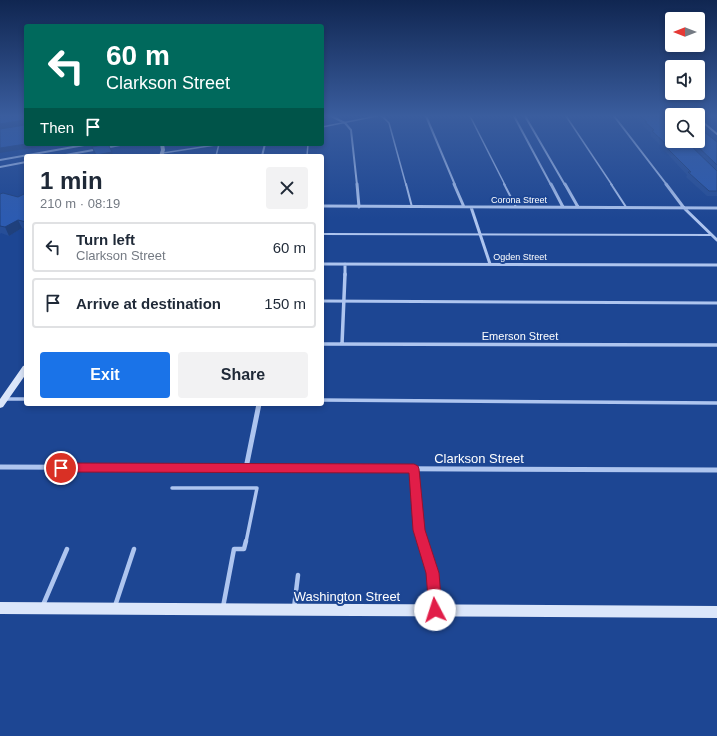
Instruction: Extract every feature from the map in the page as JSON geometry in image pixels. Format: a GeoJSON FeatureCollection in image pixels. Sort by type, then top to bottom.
{"type":"FeatureCollection","features":[{"type":"Feature","properties":{"kind":"main road"},"geometry":{"type":"LineString","coordinates":[[2,402],[24,371]]}},
{"type":"Feature","properties":{"kind":"main road","name":"Washington Street"},"geometry":{"type":"LineString","coordinates":[[0,608],[717,612]]}},
{"type":"Feature","properties":{"kind":"street"},"geometry":{"type":"LineString","coordinates":[[34,154],[54,150]]}},
{"type":"Feature","properties":{"kind":"street"},"geometry":{"type":"LineString","coordinates":[[71,154],[91,150]]}},
{"type":"Feature","properties":{"kind":"street"},"geometry":{"type":"LineString","coordinates":[[354,150],[359,207]]}},
{"type":"Feature","properties":{"kind":"street"},"geometry":{"type":"LineString","coordinates":[[440,150],[464,207]]}},
{"type":"Feature","properties":{"kind":"street"},"geometry":{"type":"LineString","coordinates":[[532,150],[563,207]]}},
{"type":"Feature","properties":{"kind":"street"},"geometry":{"type":"LineString","coordinates":[[545,150],[578,207]]}},
{"type":"Feature","properties":{"kind":"street"},"geometry":{"type":"LineString","coordinates":[[640,150],[684,208],[717,240]]}},
{"type":"Feature","properties":{"kind":"street"},"geometry":{"type":"LineString","coordinates":[[0,160],[24,156]]}},
{"type":"Feature","properties":{"kind":"street"},"geometry":{"type":"LineString","coordinates":[[0,167],[24,162]]}},
{"type":"Feature","properties":{"kind":"street","name":"Corona Street"},"geometry":{"type":"LineString","coordinates":[[324,206],[717,208]]}},
{"type":"Feature","properties":{"kind":"street"},"geometry":{"type":"LineString","coordinates":[[471,207],[490,264]]}},
{"type":"Feature","properties":{"kind":"street","name":"Ogden Street"},"geometry":{"type":"LineString","coordinates":[[324,264],[717,265]]}},
{"type":"Feature","properties":{"kind":"street"},"geometry":{"type":"LineString","coordinates":[[342,344],[345,264]]}},
{"type":"Feature","properties":{"kind":"street","name":"Emerson Street"},"geometry":{"type":"LineString","coordinates":[[324,344],[717,345]]}},
{"type":"Feature","properties":{"kind":"street"},"geometry":{"type":"LineString","coordinates":[[246,468],[259,406]]}},
{"type":"Feature","properties":{"kind":"street","name":"Clarkson Street"},"geometry":{"type":"LineString","coordinates":[[0,467],[717,470]]}},
{"type":"Feature","properties":{"kind":"lane"},"geometry":{"type":"LineString","coordinates":[[162,154],[183,150]]}},
{"type":"Feature","properties":{"kind":"lane"},"geometry":{"type":"LineString","coordinates":[[396,150],[412,207]]}},
{"type":"Feature","properties":{"kind":"lane"},"geometry":{"type":"LineString","coordinates":[[487,150],[516,207]]}},
{"type":"Feature","properties":{"kind":"lane"},"geometry":{"type":"LineString","coordinates":[[588,150],[626,208]]}},
{"type":"Feature","properties":{"kind":"lane"},"geometry":{"type":"LineString","coordinates":[[324,234],[712,235]]}},
{"type":"Feature","properties":{"kind":"lane"},"geometry":{"type":"LineString","coordinates":[[324,301],[717,303]]}},
{"type":"Feature","properties":{"kind":"lane"},"geometry":{"type":"LineString","coordinates":[[2,402],[24,399]]}},
{"type":"Feature","properties":{"kind":"lane"},"geometry":{"type":"LineString","coordinates":[[324,400],[717,402]]}},
{"type":"Feature","properties":{"kind":"lane"},"geometry":{"type":"LineString","coordinates":[[414,469],[419,530],[432,573],[435,610]]}},
{"type":"Feature","properties":{"kind":"lane"},"geometry":{"type":"LineString","coordinates":[[172,488],[257,488],[244,549],[234,549],[223,609]]}},
{"type":"Feature","properties":{"kind":"lane"},"geometry":{"type":"LineString","coordinates":[[42,608],[67,549]]}},
{"type":"Feature","properties":{"kind":"lane"},"geometry":{"type":"LineString","coordinates":[[114,608],[134,549]]}},
{"type":"Feature","properties":{"kind":"lane"},"geometry":{"type":"LineString","coordinates":[[294,609],[298,575]]}},
{"type":"Feature","properties":{"kind":"building"},"geometry":{"type":"Polygon","coordinates":[[[94,150],[111,150],[112,152],[101,154],[96,154],[94,150]]]}},
{"type":"Feature","properties":{"kind":"building"},"geometry":{"type":"Polygon","coordinates":[[[669,150],[696,150],[717,171],[717,191],[709,191],[688,172],[691,172],[669,150]]]}},
{"type":"Feature","properties":{"kind":"building"},"geometry":{"type":"Polygon","coordinates":[[[702,150],[717,150],[717,165],[702,150]]]}},
{"type":"Feature","properties":{"kind":"building"},"geometry":{"type":"Polygon","coordinates":[[[3,193],[18,197],[24,194],[24,222],[18,220],[5,227],[0,226],[0,194],[3,193]]]}},
{"type":"Feature","properties":{"kind":"route"},"geometry":{"type":"LineString","coordinates":[[61,468],[414,469],[419,530],[432,573],[435,610]]}}]}
